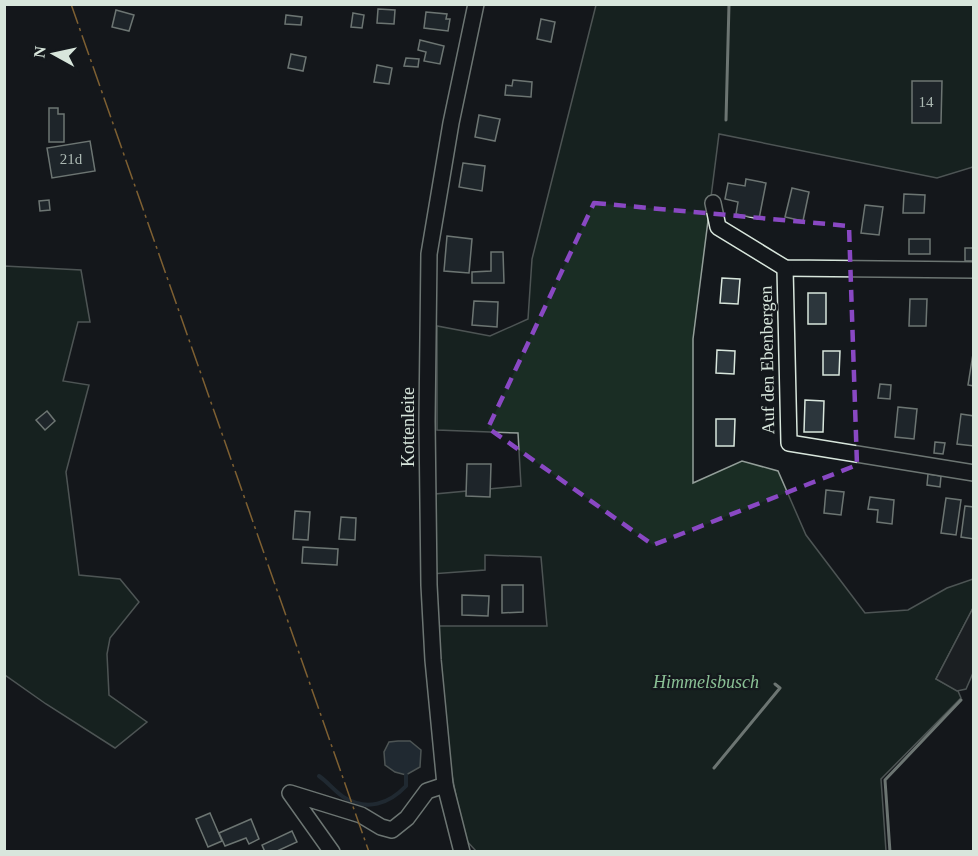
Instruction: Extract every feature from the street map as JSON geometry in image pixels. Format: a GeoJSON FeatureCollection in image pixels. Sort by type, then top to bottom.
{"type":"FeatureCollection","features":[{"type":"Feature","properties":{"kind":"street","name":"Kottenleite"},"geometry":{"type":"LineString","coordinates":[[462,852],[445,785],[433,660],[429,585],[427,421],[429,254],[451,123],[476,4]]}},
{"type":"Feature","properties":{"kind":"street","name":"Auf den Ebenbergen"},"geometry":{"type":"LineString","coordinates":[[713,203],[718,227],[785,268],[974,270]]}},
{"type":"Feature","properties":{"kind":"street","name":"Auf den Ebenbergen"},"geometry":{"type":"LineString","coordinates":[[785,268],[789,444],[974,473]]}},
{"type":"Feature","properties":{"kind":"street"},"geometry":{"type":"LineString","coordinates":[[332,852],[290,793],[361,815],[381,827],[392,830],[406,818],[427,791],[445,785]]}},
{"type":"Feature","properties":{"kind":"street"},"geometry":{"type":"LineString","coordinates":[[316,831],[329,805]]}},
{"type":"Feature","properties":{"kind":"highlighted area"},"geometry":{"type":"Polygon","coordinates":[[[594,203],[849,226],[857,465],[653,545],[488,428],[594,203]]]}},
{"type":"Feature","properties":{"kind":"green space","name":"Himmelsbusch"},"geometry":{"type":"Polygon","coordinates":[[[596,5],[973,5],[973,167],[937,178],[719,134],[693,339],[693,483],[742,461],[778,471],[806,535],[865,613],[908,610],[947,588],[973,579],[973,608],[936,679],[958,691],[961,698],[881,779],[886,851],[476,851],[464,838],[435,686],[437,626],[547,626],[541,557],[485,555],[485,570],[431,574],[435,494],[521,486],[518,433],[437,430],[437,326],[490,336],[528,319],[532,259],[596,5]]]}},
{"type":"Feature","properties":{"kind":"green space"},"geometry":{"type":"Polygon","coordinates":[[[4,266],[81,270],[90,322],[78,322],[63,381],[89,385],[66,472],[79,575],[120,579],[139,602],[110,638],[107,654],[109,695],[147,722],[115,748],[5,675],[4,266]]]}},
{"type":"Feature","properties":{"kind":"shaded area"},"geometry":{"type":"Polygon","coordinates":[[[973,608],[973,673],[966,689],[957,691],[936,679],[973,608]]]}},
{"type":"Feature","properties":{"kind":"water"},"geometry":{"type":"Polygon","coordinates":[[[410,741],[421,750],[420,767],[406,775],[395,772],[385,765],[384,752],[389,742],[410,741]]]}},
{"type":"Feature","properties":{"kind":"building"},"geometry":{"type":"Polygon","coordinates":[[[378,9],[395,10],[394,24],[377,23],[378,9]]]}},
{"type":"Feature","properties":{"kind":"building"},"geometry":{"type":"Polygon","coordinates":[[[116,10],[134,15],[129,31],[112,27],[116,10]]]}},
{"type":"Feature","properties":{"kind":"building"},"geometry":{"type":"Polygon","coordinates":[[[426,12],[447,14],[446,19],[450,19],[448,31],[424,28],[426,12]]]}},
{"type":"Feature","properties":{"kind":"building"},"geometry":{"type":"Polygon","coordinates":[[[353,13],[364,15],[362,28],[351,27],[353,13]]]}},
{"type":"Feature","properties":{"kind":"building"},"geometry":{"type":"Polygon","coordinates":[[[286,15],[302,17],[301,25],[285,24],[286,15]]]}},
{"type":"Feature","properties":{"kind":"building"},"geometry":{"type":"Polygon","coordinates":[[[541,19],[555,22],[551,42],[537,39],[541,19]]]}},
{"type":"Feature","properties":{"kind":"building"},"geometry":{"type":"Polygon","coordinates":[[[420,40],[444,46],[440,64],[424,61],[426,52],[418,50],[420,40]]]}},
{"type":"Feature","properties":{"kind":"building"},"geometry":{"type":"Polygon","coordinates":[[[291,54],[306,57],[303,71],[288,68],[291,54]]]}},
{"type":"Feature","properties":{"kind":"building"},"geometry":{"type":"Polygon","coordinates":[[[406,58],[419,59],[418,67],[404,66],[406,58]]]}},
{"type":"Feature","properties":{"kind":"building"},"geometry":{"type":"Polygon","coordinates":[[[377,65],[392,68],[389,84],[374,82],[377,65]]]}},
{"type":"Feature","properties":{"kind":"building"},"geometry":{"type":"Polygon","coordinates":[[[513,80],[532,82],[531,97],[505,95],[506,85],[512,86],[513,80]]]}},
{"type":"Feature","properties":{"kind":"building"},"geometry":{"type":"Polygon","coordinates":[[[912,81],[942,81],[941,123],[912,123],[912,81]]]}},
{"type":"Feature","properties":{"kind":"building"},"geometry":{"type":"Polygon","coordinates":[[[49,108],[58,108],[58,114],[64,114],[64,142],[49,142],[49,108]]]}},
{"type":"Feature","properties":{"kind":"building"},"geometry":{"type":"Polygon","coordinates":[[[479,115],[500,119],[495,141],[475,137],[479,115]]]}},
{"type":"Feature","properties":{"kind":"building"},"geometry":{"type":"Polygon","coordinates":[[[90,141],[95,171],[52,178],[47,148],[90,141]]]}},
{"type":"Feature","properties":{"kind":"building"},"geometry":{"type":"Polygon","coordinates":[[[463,163],[485,166],[482,191],[459,187],[463,163]]]}},
{"type":"Feature","properties":{"kind":"building"},"geometry":{"type":"Polygon","coordinates":[[[746,179],[766,183],[759,219],[736,214],[738,202],[725,199],[728,183],[745,186],[746,179]]]}},
{"type":"Feature","properties":{"kind":"building"},"geometry":{"type":"Polygon","coordinates":[[[792,188],[809,192],[803,221],[785,217],[792,188]]]}},
{"type":"Feature","properties":{"kind":"building"},"geometry":{"type":"Polygon","coordinates":[[[904,194],[925,195],[924,213],[903,213],[904,194]]]}},
{"type":"Feature","properties":{"kind":"building"},"geometry":{"type":"Polygon","coordinates":[[[49,200],[50,210],[40,211],[39,201],[49,200]]]}},
{"type":"Feature","properties":{"kind":"building"},"geometry":{"type":"Polygon","coordinates":[[[865,205],[883,207],[879,235],[861,233],[865,205]]]}},
{"type":"Feature","properties":{"kind":"building"},"geometry":{"type":"Polygon","coordinates":[[[447,236],[472,239],[469,273],[444,271],[447,236]]]}},
{"type":"Feature","properties":{"kind":"building"},"geometry":{"type":"Polygon","coordinates":[[[909,239],[930,239],[930,254],[909,254],[909,239]]]}},
{"type":"Feature","properties":{"kind":"building"},"geometry":{"type":"Polygon","coordinates":[[[965,248],[974,248],[974,261],[965,261],[965,248]]]}},
{"type":"Feature","properties":{"kind":"building"},"geometry":{"type":"Polygon","coordinates":[[[491,252],[503,252],[504,283],[472,283],[472,272],[491,271],[491,252]]]}},
{"type":"Feature","properties":{"kind":"building"},"geometry":{"type":"Polygon","coordinates":[[[722,278],[740,279],[738,304],[720,303],[722,278]]]}},
{"type":"Feature","properties":{"kind":"building"},"geometry":{"type":"Polygon","coordinates":[[[808,293],[826,293],[826,324],[808,324],[808,293]]]}},
{"type":"Feature","properties":{"kind":"building"},"geometry":{"type":"Polygon","coordinates":[[[910,299],[927,299],[926,326],[909,326],[910,299]]]}},
{"type":"Feature","properties":{"kind":"building"},"geometry":{"type":"Polygon","coordinates":[[[474,301],[498,302],[497,327],[472,325],[474,301]]]}},
{"type":"Feature","properties":{"kind":"building"},"geometry":{"type":"Polygon","coordinates":[[[717,350],[735,351],[734,374],[716,373],[717,350]]]}},
{"type":"Feature","properties":{"kind":"building"},"geometry":{"type":"Polygon","coordinates":[[[823,351],[840,351],[839,375],[823,375],[823,351]]]}},
{"type":"Feature","properties":{"kind":"building"},"geometry":{"type":"Polygon","coordinates":[[[974,354],[974,386],[968,385],[974,354]]]}},
{"type":"Feature","properties":{"kind":"building"},"geometry":{"type":"Polygon","coordinates":[[[880,384],[891,385],[890,399],[878,398],[880,384]]]}},
{"type":"Feature","properties":{"kind":"building"},"geometry":{"type":"Polygon","coordinates":[[[805,400],[824,401],[823,432],[804,432],[805,400]]]}},
{"type":"Feature","properties":{"kind":"building"},"geometry":{"type":"Polygon","coordinates":[[[898,407],[917,409],[914,439],[895,437],[898,407]]]}},
{"type":"Feature","properties":{"kind":"building"},"geometry":{"type":"Polygon","coordinates":[[[47,411],[55,421],[45,430],[36,420],[47,411]]]}},
{"type":"Feature","properties":{"kind":"building"},"geometry":{"type":"Polygon","coordinates":[[[961,414],[974,416],[974,446],[957,444],[961,414]]]}},
{"type":"Feature","properties":{"kind":"building"},"geometry":{"type":"Polygon","coordinates":[[[716,419],[735,419],[734,446],[716,446],[716,419]]]}},
{"type":"Feature","properties":{"kind":"building"},"geometry":{"type":"Polygon","coordinates":[[[935,442],[945,443],[943,454],[934,453],[935,442]]]}},
{"type":"Feature","properties":{"kind":"building"},"geometry":{"type":"Polygon","coordinates":[[[467,464],[491,464],[490,497],[466,496],[467,464]]]}},
{"type":"Feature","properties":{"kind":"building"},"geometry":{"type":"Polygon","coordinates":[[[928,474],[941,476],[940,487],[927,485],[928,474]]]}},
{"type":"Feature","properties":{"kind":"building"},"geometry":{"type":"Polygon","coordinates":[[[826,490],[844,492],[841,515],[824,513],[826,490]]]}},
{"type":"Feature","properties":{"kind":"building"},"geometry":{"type":"Polygon","coordinates":[[[870,497],[894,500],[892,524],[877,522],[878,510],[868,509],[870,497]]]}},
{"type":"Feature","properties":{"kind":"building"},"geometry":{"type":"Polygon","coordinates":[[[946,498],[961,500],[956,535],[941,533],[946,498]]]}},
{"type":"Feature","properties":{"kind":"building"},"geometry":{"type":"Polygon","coordinates":[[[965,506],[974,507],[974,539],[961,537],[965,506]]]}},
{"type":"Feature","properties":{"kind":"building"},"geometry":{"type":"Polygon","coordinates":[[[295,511],[310,512],[308,540],[293,539],[295,511]]]}},
{"type":"Feature","properties":{"kind":"building"},"geometry":{"type":"Polygon","coordinates":[[[341,517],[356,518],[355,540],[339,539],[341,517]]]}},
{"type":"Feature","properties":{"kind":"building"},"geometry":{"type":"Polygon","coordinates":[[[303,547],[338,549],[337,565],[302,563],[303,547]]]}},
{"type":"Feature","properties":{"kind":"building"},"geometry":{"type":"Polygon","coordinates":[[[502,585],[523,585],[523,612],[502,613],[502,585]]]}},
{"type":"Feature","properties":{"kind":"building"},"geometry":{"type":"Polygon","coordinates":[[[462,595],[489,596],[488,616],[462,615],[462,595]]]}},
{"type":"Feature","properties":{"kind":"building"},"geometry":{"type":"Polygon","coordinates":[[[210,813],[222,841],[208,847],[196,819],[210,813]]]}},
{"type":"Feature","properties":{"kind":"building"},"geometry":{"type":"Polygon","coordinates":[[[251,819],[259,839],[249,844],[246,838],[225,846],[219,833],[251,819]]]}},
{"type":"Feature","properties":{"kind":"building"},"geometry":{"type":"Polygon","coordinates":[[[292,831],[297,842],[275,852],[265,852],[262,845],[292,831]]]}},
{"type":"Feature","properties":{"kind":"waterway"},"geometry":{"type":"LineString","coordinates":[[319,776],[345,798],[369,805],[385,801],[399,792],[406,786],[406,775]]}},
{"type":"Feature","properties":{"kind":"wall"},"geometry":{"type":"LineString","coordinates":[[726,120],[729,4]]}},
{"type":"Feature","properties":{"kind":"wall"},"geometry":{"type":"LineString","coordinates":[[714,768],[780,688],[775,684]]}},
{"type":"Feature","properties":{"kind":"wall"},"geometry":{"type":"LineString","coordinates":[[890,852],[885,780],[961,700]]}},
{"type":"Feature","properties":{"kind":"power"},"geometry":{"type":"LineString","coordinates":[[71,4],[369,852]]}}]}
